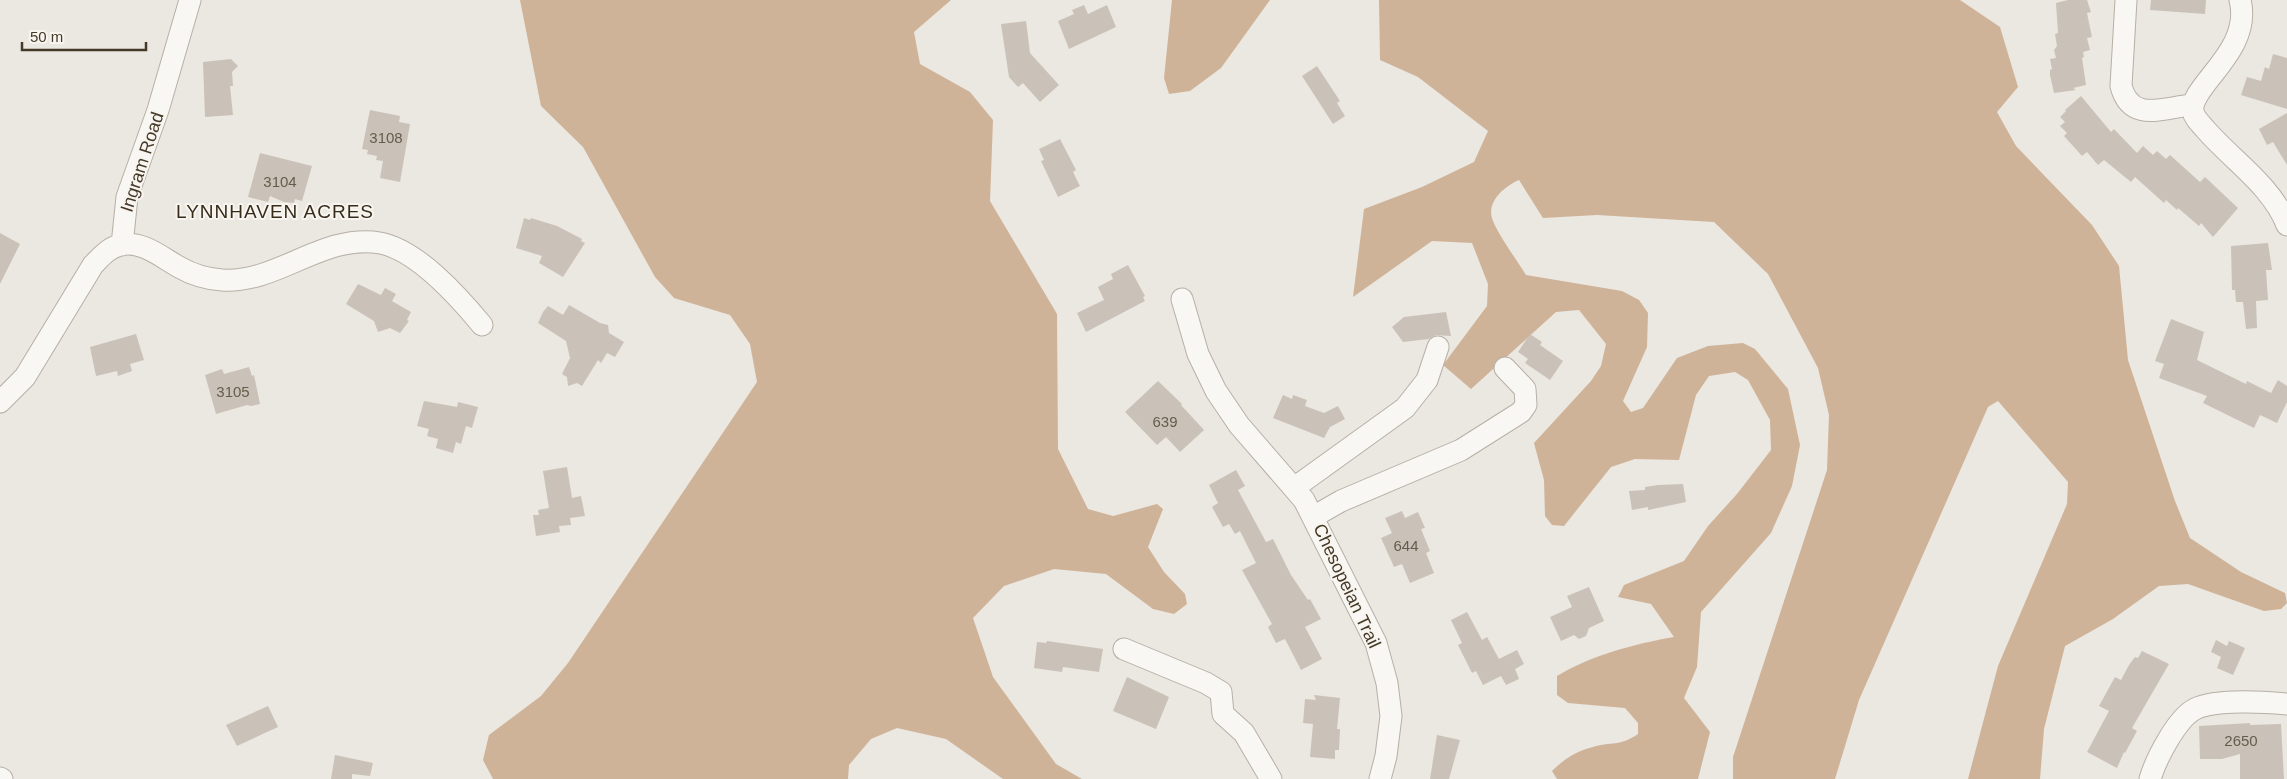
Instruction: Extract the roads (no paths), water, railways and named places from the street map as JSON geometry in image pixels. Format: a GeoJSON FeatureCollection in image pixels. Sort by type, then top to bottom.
{"type":"FeatureCollection","features":[{"type":"Feature","properties":{"kind":"street","name":"Ingram Road"},"geometry":{"type":"LineString","coordinates":[[122,245],[127,197],[158,110],[190,0]]}},
{"type":"Feature","properties":{"kind":"street"},"geometry":{"type":"LineString","coordinates":[[2126,0],[2121,86],[2124,97],[2129,105],[2142,110],[2158,110],[2193,105]]}},
{"type":"Feature","properties":{"kind":"street"},"geometry":{"type":"LineString","coordinates":[[2240,0],[2242,21],[2239,35],[2193,105],[2194,117],[2271,198],[2287,225]]}},
{"type":"Feature","properties":{"kind":"street"},"geometry":{"type":"LineString","coordinates":[[0,402],[25,377],[93,265],[106,252],[122,245],[135,244],[154,252],[180,268],[201,276],[223,280],[258,274],[344,243],[363,241],[381,244],[408,255],[441,282],[482,324]]}},
{"type":"Feature","properties":{"kind":"street","name":"Chesopeian Trail"},"geometry":{"type":"LineString","coordinates":[[1182,299],[1198,354],[1216,391],[1239,425],[1294,488],[1313,517],[1376,643],[1387,683],[1391,716],[1386,756],[1380,779]]}},
{"type":"Feature","properties":{"kind":"street"},"geometry":{"type":"LineString","coordinates":[[1294,488],[1405,408],[1427,380],[1438,347]]}},
{"type":"Feature","properties":{"kind":"street"},"geometry":{"type":"LineString","coordinates":[[1313,517],[1341,502],[1461,450],[1521,412],[1526,405],[1525,389],[1505,368]]}},
{"type":"Feature","properties":{"kind":"street"},"geometry":{"type":"LineString","coordinates":[[1124,649],[1206,683],[1221,692],[1223,714],[1244,733],[1271,779]]}},
{"type":"Feature","properties":{"kind":"street"},"geometry":{"type":"LineString","coordinates":[[2150,779],[2158,758],[2175,730],[2186,716],[2196,709],[2239,703],[2287,704]]}},
{"type":"Feature","properties":{"kind":"district","name":"LYNNHAVEN ACRES"},"geometry":{"type":"Point","coordinates":[275,211]}}]}
